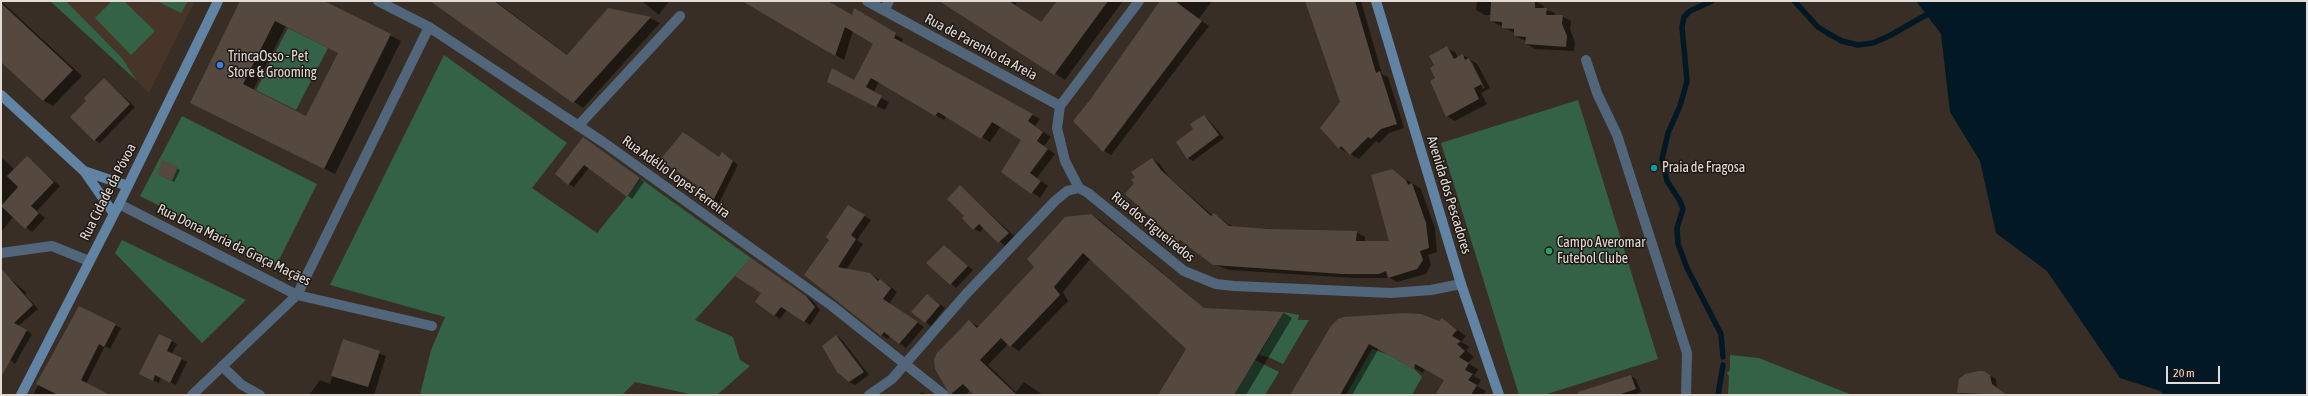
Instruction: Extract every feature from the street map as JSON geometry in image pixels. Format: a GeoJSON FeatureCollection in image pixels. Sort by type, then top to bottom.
{"type":"FeatureCollection","features":[{"type":"Feature","properties":{"kind":"street","name":"Rua Cidade da Póvoa"},"geometry":{"type":"LineString","coordinates":[[21,395],[128,186],[218,1]]}},
{"type":"Feature","properties":{"kind":"street","name":"Rua Adélio Lopes Ferreira"},"geometry":{"type":"LineString","coordinates":[[378,1],[429,27],[578,126],[832,306],[944,395]]}},
{"type":"Feature","properties":{"kind":"street","name":"Rua de Parenho da Areia"},"geometry":{"type":"LineString","coordinates":[[867,1],[1060,106]]}},
{"type":"Feature","properties":{"kind":"street"},"geometry":{"type":"LineString","coordinates":[[884,10],[889,1]]}},
{"type":"Feature","properties":{"kind":"street"},"geometry":{"type":"LineString","coordinates":[[869,395],[892,379],[967,293],[1055,201],[1067,191],[1079,188],[1065,161],[1057,128],[1060,106],[1139,1]]}},
{"type":"Feature","properties":{"kind":"street","name":"Avenida dos Pescadores"},"geometry":{"type":"LineString","coordinates":[[1376,1],[1461,284],[1499,395]]}},
{"type":"Feature","properties":{"kind":"street"},"geometry":{"type":"LineString","coordinates":[[578,126],[680,16]]}},
{"type":"Feature","properties":{"kind":"street"},"geometry":{"type":"LineString","coordinates":[[192,395],[297,295],[429,27]]}},
{"type":"Feature","properties":{"kind":"street"},"geometry":{"type":"LineString","coordinates":[[1586,60],[1597,93],[1617,135],[1687,353],[1686,395]]}},
{"type":"Feature","properties":{"kind":"street"},"geometry":{"type":"LineString","coordinates":[[1,95],[84,171],[114,214]]}},
{"type":"Feature","properties":{"kind":"street"},"geometry":{"type":"LineString","coordinates":[[84,171],[128,186]]}},
{"type":"Feature","properties":{"kind":"street","name":"Rua dos Figueiredos"},"geometry":{"type":"LineString","coordinates":[[1079,188],[1088,192],[1184,271],[1216,284],[1391,293],[1430,290],[1461,284]]}},
{"type":"Feature","properties":{"kind":"street","name":"Rua Dona Maria da Graça Maçães"},"geometry":{"type":"LineString","coordinates":[[119,204],[297,295],[432,326]]}},
{"type":"Feature","properties":{"kind":"street"},"geometry":{"type":"LineString","coordinates":[[1,253],[52,246],[89,261]]}},
{"type":"Feature","properties":{"kind":"street"},"geometry":{"type":"LineString","coordinates":[[222,366],[242,384],[260,395]]}},
{"type":"Feature","properties":{"kind":"shaded area"},"geometry":{"type":"Polygon","coordinates":[[[66,1],[195,1],[149,93],[137,81],[122,58],[66,1]]]}},
{"type":"Feature","properties":{"kind":"green space"},"geometry":{"type":"Polygon","coordinates":[[[50,1],[66,1],[122,58],[137,81],[50,1]]]}},
{"type":"Feature","properties":{"kind":"green space"},"geometry":{"type":"Polygon","coordinates":[[[112,1],[124,1],[155,31],[131,55],[95,18],[112,1]]]}},
{"type":"Feature","properties":{"kind":"green space"},"geometry":{"type":"Polygon","coordinates":[[[157,1],[188,1],[181,13],[157,1]]]}},
{"type":"Feature","properties":{"kind":"green space"},"geometry":{"type":"Polygon","coordinates":[[[288,28],[328,48],[296,110],[256,90],[288,28]]]}},
{"type":"Feature","properties":{"kind":"green space"},"geometry":{"type":"Polygon","coordinates":[[[444,55],[567,143],[532,188],[597,233],[641,179],[751,258],[695,320],[733,337],[740,360],[750,366],[717,395],[694,395],[635,382],[622,395],[420,395],[431,350],[445,317],[330,285],[444,55]]]}},
{"type":"Feature","properties":{"kind":"green space","name":"Campo Averomar Futebol Clube"},"geometry":{"type":"Polygon","coordinates":[[[1578,100],[1658,359],[1544,395],[1519,395],[1441,143],[1578,100]]]}},
{"type":"Feature","properties":{"kind":"green space"},"geometry":{"type":"Polygon","coordinates":[[[182,116],[317,184],[276,266],[140,196],[182,116]]]}},
{"type":"Feature","properties":{"kind":"green space"},"geometry":{"type":"Polygon","coordinates":[[[122,240],[246,300],[202,343],[115,253],[122,240]]]}},
{"type":"Feature","properties":{"kind":"green space"},"geometry":{"type":"Polygon","coordinates":[[[1284,312],[1299,315],[1298,320],[1309,320],[1283,364],[1268,357],[1259,355],[1284,312]]]}},
{"type":"Feature","properties":{"kind":"green space"},"geometry":{"type":"Polygon","coordinates":[[[1372,349],[1389,355],[1414,369],[1422,377],[1412,395],[1346,395],[1372,349]]]}},
{"type":"Feature","properties":{"kind":"green space"},"geometry":{"type":"Polygon","coordinates":[[[1730,355],[1759,358],[1852,395],[1728,395],[1729,377],[1727,373],[1730,370],[1730,355]]]}},
{"type":"Feature","properties":{"kind":"green space"},"geometry":{"type":"Polygon","coordinates":[[[1255,360],[1279,372],[1265,395],[1234,395],[1255,360]]]}},
{"type":"Feature","properties":{"kind":"water"},"geometry":{"type":"Polygon","coordinates":[[[1916,1],[2307,1],[2307,395],[2164,395],[2160,391],[2120,378],[2047,271],[1996,233],[1980,161],[1950,112],[1941,34],[1916,1]]]}},
{"type":"Feature","properties":{"kind":"building"},"geometry":{"type":"Polygon","coordinates":[[[240,1],[324,1],[391,34],[324,169],[190,103],[240,1]],[[275,21],[243,84],[306,116],[338,53],[275,21]]]}},
{"type":"Feature","properties":{"kind":"building"},"geometry":{"type":"Polygon","coordinates":[[[430,1],[494,1],[567,55],[608,8],[651,17],[573,103],[430,1]]]}},
{"type":"Feature","properties":{"kind":"building"},"geometry":{"type":"Polygon","coordinates":[[[742,1],[828,1],[852,15],[854,8],[896,33],[894,38],[1033,114],[1028,121],[1043,132],[1037,141],[1048,149],[1030,173],[1041,181],[1031,194],[1001,172],[1021,140],[992,122],[981,139],[938,112],[935,116],[871,78],[866,87],[882,96],[876,107],[827,82],[832,68],[854,80],[873,44],[845,27],[835,56],[742,1]]]}},
{"type":"Feature","properties":{"kind":"building"},"geometry":{"type":"Polygon","coordinates":[[[939,1],[1009,1],[1041,22],[1057,1],[1108,1],[1054,75],[939,1]]]}},
{"type":"Feature","properties":{"kind":"building"},"geometry":{"type":"Polygon","coordinates":[[[1160,1],[1175,1],[1202,21],[1103,152],[1073,121],[1090,100],[1160,1]]]}},
{"type":"Feature","properties":{"kind":"building"},"geometry":{"type":"Polygon","coordinates":[[[1305,1],[1355,1],[1376,73],[1380,71],[1397,124],[1381,129],[1371,139],[1368,137],[1350,155],[1341,146],[1339,149],[1320,128],[1340,102],[1305,1]]]}},
{"type":"Feature","properties":{"kind":"building"},"geometry":{"type":"Polygon","coordinates":[[[1491,1],[1535,1],[1535,8],[1547,8],[1546,15],[1563,15],[1562,24],[1567,36],[1566,47],[1525,44],[1526,37],[1514,36],[1514,29],[1502,28],[1502,22],[1490,21],[1491,1]]]}},
{"type":"Feature","properties":{"kind":"building"},"geometry":{"type":"Polygon","coordinates":[[[1,3],[73,70],[43,101],[1,62],[1,3]]]}},
{"type":"Feature","properties":{"kind":"building"},"geometry":{"type":"Polygon","coordinates":[[[1447,46],[1454,59],[1463,54],[1465,60],[1469,58],[1482,84],[1474,88],[1479,99],[1446,117],[1430,81],[1435,78],[1430,68],[1434,65],[1429,56],[1447,46]]]}},
{"type":"Feature","properties":{"kind":"building"},"geometry":{"type":"Polygon","coordinates":[[[104,78],[130,104],[94,141],[70,117],[86,101],[84,98],[104,78]]]}},
{"type":"Feature","properties":{"kind":"building"},"geometry":{"type":"Polygon","coordinates":[[[1204,115],[1219,135],[1187,159],[1176,142],[1193,129],[1190,124],[1204,115]]]}},
{"type":"Feature","properties":{"kind":"building"},"geometry":{"type":"Polygon","coordinates":[[[683,132],[719,157],[722,152],[733,161],[711,205],[693,192],[698,186],[660,160],[683,132]]]}},
{"type":"Feature","properties":{"kind":"building"},"geometry":{"type":"Polygon","coordinates":[[[583,137],[640,178],[627,197],[584,165],[568,185],[555,174],[583,137]]]}},
{"type":"Feature","properties":{"kind":"building"},"geometry":{"type":"Polygon","coordinates":[[[27,156],[54,182],[31,206],[39,213],[25,229],[1,206],[18,187],[7,176],[27,156]]]}},
{"type":"Feature","properties":{"kind":"building"},"geometry":{"type":"Polygon","coordinates":[[[1152,158],[1161,170],[1211,216],[1214,213],[1229,226],[1268,229],[1357,231],[1356,241],[1389,241],[1371,175],[1392,169],[1406,180],[1408,185],[1412,183],[1426,223],[1429,248],[1420,251],[1423,260],[1417,269],[1388,278],[1386,271],[1379,274],[1343,274],[1213,265],[1180,240],[1178,242],[1125,194],[1134,183],[1131,180],[1135,177],[1131,172],[1152,158]]]}},
{"type":"Feature","properties":{"kind":"building"},"geometry":{"type":"Polygon","coordinates":[[[163,160],[178,167],[172,181],[157,174],[163,160]]]}},
{"type":"Feature","properties":{"kind":"building"},"geometry":{"type":"Polygon","coordinates":[[[960,185],[1009,233],[998,243],[979,224],[973,230],[962,218],[964,216],[947,199],[960,185]]]}},
{"type":"Feature","properties":{"kind":"building"},"geometry":{"type":"Polygon","coordinates":[[[848,205],[865,215],[851,235],[856,239],[838,267],[870,273],[878,281],[880,279],[891,288],[883,299],[918,322],[899,344],[884,332],[881,336],[804,275],[829,240],[826,237],[848,205]]]}},
{"type":"Feature","properties":{"kind":"building"},"geometry":{"type":"Polygon","coordinates":[[[1091,214],[1204,308],[1284,312],[1234,395],[1158,395],[1186,349],[1083,253],[1054,287],[1060,295],[1010,347],[1001,338],[980,360],[1017,395],[974,395],[963,384],[950,395],[935,369],[934,359],[937,353],[969,320],[977,328],[1034,267],[1027,259],[1065,217],[1091,214]]]}},
{"type":"Feature","properties":{"kind":"building"},"geometry":{"type":"Polygon","coordinates":[[[944,245],[968,266],[950,285],[926,263],[944,245]]]}},
{"type":"Feature","properties":{"kind":"building"},"geometry":{"type":"Polygon","coordinates":[[[751,258],[806,296],[815,307],[804,322],[781,307],[774,316],[755,302],[761,293],[735,276],[751,258]]]}},
{"type":"Feature","properties":{"kind":"building"},"geometry":{"type":"Polygon","coordinates":[[[1,268],[33,305],[14,323],[27,330],[1,377],[1,268]]]}},
{"type":"Feature","properties":{"kind":"building"},"geometry":{"type":"Polygon","coordinates":[[[927,294],[940,305],[925,323],[911,312],[927,294]]]}},
{"type":"Feature","properties":{"kind":"building"},"geometry":{"type":"Polygon","coordinates":[[[79,306],[116,324],[104,347],[99,344],[81,380],[110,395],[58,395],[36,384],[79,306]]]}},
{"type":"Feature","properties":{"kind":"building"},"geometry":{"type":"Polygon","coordinates":[[[1404,313],[1421,314],[1439,321],[1442,318],[1457,330],[1452,336],[1461,341],[1457,344],[1465,351],[1459,357],[1469,363],[1465,370],[1473,374],[1468,380],[1477,385],[1471,395],[1435,395],[1444,380],[1415,364],[1414,369],[1369,344],[1340,395],[1290,395],[1331,326],[1338,319],[1344,317],[1404,313]]]}},
{"type":"Feature","properties":{"kind":"building"},"geometry":{"type":"Polygon","coordinates":[[[159,334],[172,340],[167,351],[182,358],[170,383],[155,375],[153,381],[139,374],[159,334]]]}},
{"type":"Feature","properties":{"kind":"building"},"geometry":{"type":"Polygon","coordinates":[[[836,335],[864,372],[849,382],[837,372],[822,346],[836,335]]]}},
{"type":"Feature","properties":{"kind":"building"},"geometry":{"type":"Polygon","coordinates":[[[343,339],[380,351],[368,387],[331,376],[343,339]]]}},
{"type":"Feature","properties":{"kind":"building"},"geometry":{"type":"Polygon","coordinates":[[[1984,371],[1990,375],[1992,384],[2007,395],[1957,393],[1959,379],[1965,374],[1984,371]]]}},
{"type":"Feature","properties":{"kind":"building"},"geometry":{"type":"Polygon","coordinates":[[[1631,375],[1636,389],[1618,395],[1578,395],[1578,392],[1631,375]]]}},
{"type":"Feature","properties":{"kind":"waterway"},"geometry":{"type":"LineString","coordinates":[[1712,1],[1690,11],[1684,17],[1682,27],[1687,81],[1680,106],[1668,133],[1662,159],[1667,181],[1680,201],[1683,209],[1677,228],[1678,244],[1687,268],[1721,334],[1723,357]]}},
{"type":"Feature","properties":{"kind":"waterway"},"geometry":{"type":"LineString","coordinates":[[1794,1],[1818,27],[1842,41],[1858,45],[1873,43],[1889,36],[1926,15]]}},
{"type":"Feature","properties":{"kind":"waterway"},"geometry":{"type":"LineString","coordinates":[[1718,395],[1723,365]]}},
{"type":"Feature","properties":{"kind":"place","name":"TrincaOsso - Pet Store & Grooming"},"geometry":{"type":"Point","coordinates":[220,65]}},
{"type":"Feature","properties":{"kind":"place","name":"Praia de Fragosa"},"geometry":{"type":"Point","coordinates":[1654,168]}},
{"type":"Feature","properties":{"kind":"place","name":"Campo Averomar Futebol Clube"},"geometry":{"type":"Point","coordinates":[1549,251]}}]}
